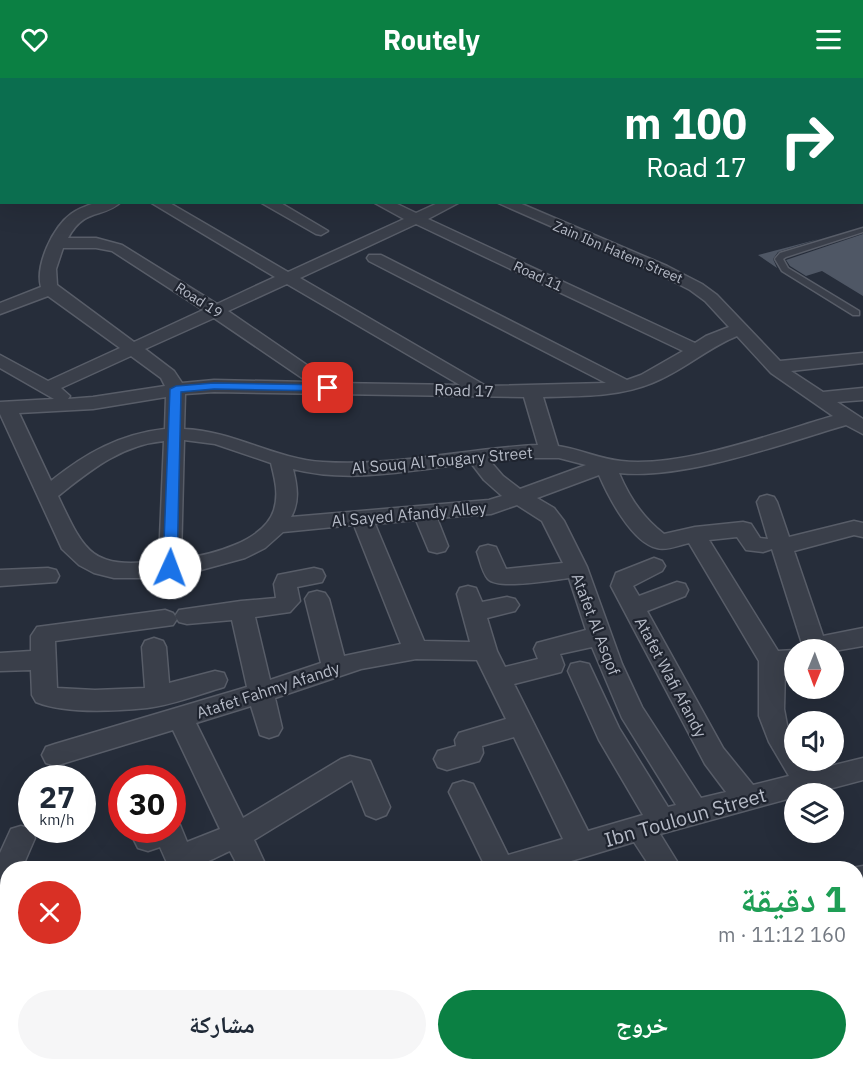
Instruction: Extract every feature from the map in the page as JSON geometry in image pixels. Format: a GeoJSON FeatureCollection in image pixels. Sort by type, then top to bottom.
{"type":"FeatureCollection","features":[{"type":"Feature","properties":{"kind":"street"},"geometry":{"type":"LineString","coordinates":[[109,204],[76,217],[67,225],[58,243],[47,278],[51,289],[168,375],[176,389],[170,568]]}},
{"type":"Feature","properties":{"kind":"street"},"geometry":{"type":"LineString","coordinates":[[161,204],[480,390]]}},
{"type":"Feature","properties":{"kind":"street"},"geometry":{"type":"LineString","coordinates":[[271,204],[321,231]]}},
{"type":"Feature","properties":{"kind":"street","name":"Road 11"},"geometry":{"type":"LineString","coordinates":[[384,204],[695,350]]}},
{"type":"Feature","properties":{"kind":"street"},"geometry":{"type":"LineString","coordinates":[[49,387],[449,204]]}},
{"type":"Feature","properties":{"kind":"street","name":"Zain Ibn Hatem Street"},"geometry":{"type":"LineString","coordinates":[[508,204],[680,278],[711,298],[738,330],[775,367],[855,423]]}},
{"type":"Feature","properties":{"kind":"street","name":"Road 19"},"geometry":{"type":"LineString","coordinates":[[58,243],[96,243],[117,248],[216,311],[328,388]]}},
{"type":"Feature","properties":{"kind":"street"},"geometry":{"type":"LineString","coordinates":[[375,258],[626,386]]}},
{"type":"Feature","properties":{"kind":"street"},"geometry":{"type":"LineString","coordinates":[[0,309],[51,289]]}},
{"type":"Feature","properties":{"kind":"street","name":"Road 17"},"geometry":{"type":"LineString","coordinates":[[4,408],[120,400],[176,389],[226,386],[532,392],[595,390],[626,386],[665,371],[712,340],[738,330]]}},
{"type":"Feature","properties":{"kind":"street"},"geometry":{"type":"LineString","coordinates":[[0,360],[49,387],[60,395],[66,404]]}},
{"type":"Feature","properties":{"kind":"street"},"geometry":{"type":"LineString","coordinates":[[775,367],[860,362]]}},
{"type":"Feature","properties":{"kind":"street"},"geometry":{"type":"LineString","coordinates":[[532,392],[550,451]]}},
{"type":"Feature","properties":{"kind":"street"},"geometry":{"type":"LineString","coordinates":[[818,398],[863,394]]}},
{"type":"Feature","properties":{"kind":"street"},"geometry":{"type":"LineString","coordinates":[[4,408],[48,493],[70,544],[79,555],[109,569],[127,571],[214,562],[253,546],[277,525],[283,513],[288,492],[281,462]]}},
{"type":"Feature","properties":{"kind":"street","name":"Al Souq Al Tougary Street"},"geometry":{"type":"LineString","coordinates":[[48,493],[111,449],[131,441],[174,435],[214,437],[281,462],[322,468],[373,468],[550,451],[579,455],[606,465],[630,468],[698,460],[855,423]]}},
{"type":"Feature","properties":{"kind":"street","name":"Atafet Al Asqof"},"geometry":{"type":"LineString","coordinates":[[478,457],[486,472],[519,497],[542,508],[548,514],[576,570],[599,636],[631,711],[695,812]]}},
{"type":"Feature","properties":{"kind":"street"},"geometry":{"type":"LineString","coordinates":[[606,465],[615,490],[657,554],[695,534],[743,529],[753,545],[773,546],[854,528],[863,530]]}},
{"type":"Feature","properties":{"kind":"street","name":"Al Sayed Afandy Alley"},"geometry":{"type":"LineString","coordinates":[[277,525],[491,507],[606,465]]}},
{"type":"Feature","properties":{"kind":"street"},"geometry":{"type":"LineString","coordinates":[[767,502],[773,546],[805,639]]}},
{"type":"Feature","properties":{"kind":"street"},"geometry":{"type":"LineString","coordinates":[[423,513],[437,546]]}},
{"type":"Feature","properties":{"kind":"street"},"geometry":{"type":"LineString","coordinates":[[362,518],[416,650]]}},
{"type":"Feature","properties":{"kind":"street"},"geometry":{"type":"LineString","coordinates":[[695,534],[771,660],[774,672],[771,714],[776,730],[807,783]]}},
{"type":"Feature","properties":{"kind":"street"},"geometry":{"type":"LineString","coordinates":[[488,552],[499,576],[576,570]]}},
{"type":"Feature","properties":{"kind":"street","name":"Atafet Wafi Afandy"},"geometry":{"type":"LineString","coordinates":[[657,554],[621,582],[714,756],[747,798]]}},
{"type":"Feature","properties":{"kind":"street"},"geometry":{"type":"LineString","coordinates":[[0,578],[48,576]]}},
{"type":"Feature","properties":{"kind":"street"},"geometry":{"type":"LineString","coordinates":[[215,680],[149,698],[95,700],[47,696],[43,648],[45,633],[286,604],[286,581],[315,587],[335,669]]}},
{"type":"Feature","properties":{"kind":"street"},"geometry":{"type":"LineString","coordinates":[[634,607],[677,590]]}},
{"type":"Feature","properties":{"kind":"street"},"geometry":{"type":"LineString","coordinates":[[507,604],[471,603],[485,651],[581,846]]}},
{"type":"Feature","properties":{"kind":"street"},"geometry":{"type":"LineString","coordinates":[[241,609],[269,728]]}},
{"type":"Feature","properties":{"kind":"street"},"geometry":{"type":"LineString","coordinates":[[498,678],[552,664],[546,649],[599,636]]}},
{"type":"Feature","properties":{"kind":"street"},"geometry":{"type":"LineString","coordinates":[[844,642],[863,637]]}},
{"type":"Feature","properties":{"kind":"street"},"geometry":{"type":"LineString","coordinates":[[154,647],[158,696]]}},
{"type":"Feature","properties":{"kind":"street"},"geometry":{"type":"LineString","coordinates":[[0,662],[43,648]]}},
{"type":"Feature","properties":{"kind":"street","name":"Atafet Fahmy Afandy"},"geometry":{"type":"LineString","coordinates":[[55,755],[261,693],[360,660],[416,650],[485,651]]}},
{"type":"Feature","properties":{"kind":"street"},"geometry":{"type":"LineString","coordinates":[[771,660],[784,657]]}},
{"type":"Feature","properties":{"kind":"street"},"geometry":{"type":"LineString","coordinates":[[580,671],[651,825],[664,861]]}},
{"type":"Feature","properties":{"kind":"street"},"geometry":{"type":"LineString","coordinates":[[180,717],[250,861]]}},
{"type":"Feature","properties":{"kind":"street"},"geometry":{"type":"LineString","coordinates":[[447,759],[470,753],[468,740],[520,725]]}},
{"type":"Feature","properties":{"kind":"street"},"geometry":{"type":"LineString","coordinates":[[173,843],[179,858],[237,836],[350,767],[361,769],[376,807]]}},
{"type":"Feature","properties":{"kind":"street","name":"Ibn Touloun Street"},"geometry":{"type":"LineString","coordinates":[[807,783],[863,769]]}},
{"type":"Feature","properties":{"kind":"street","name":"Ibn Touloun Street"},"geometry":{"type":"LineString","coordinates":[[531,861],[695,812],[784,789]]}},
{"type":"Feature","properties":{"kind":"street"},"geometry":{"type":"LineString","coordinates":[[463,792],[497,861]]}},
{"type":"Feature","properties":{"kind":"street"},"geometry":{"type":"LineString","coordinates":[[10,861],[19,843]]}},
{"type":"Feature","properties":{"kind":"lane"},"geometry":{"type":"LineString","coordinates":[[855,313],[785,269],[779,260],[783,255],[863,230]]}},
{"type":"Feature","properties":{"kind":"building"},"geometry":{"type":"Polygon","coordinates":[[[863,234],[863,296],[822,271],[806,276],[790,266],[786,260],[863,234]]]}},
{"type":"Feature","properties":{"kind":"building"},"geometry":{"type":"Polygon","coordinates":[[[819,239],[778,252],[773,259],[777,268],[758,255],[819,239]]]}},
{"type":"Feature","properties":{"kind":"route"},"geometry":{"type":"LineString","coordinates":[[170,568],[176,389],[214,386],[328,388]]}}]}
